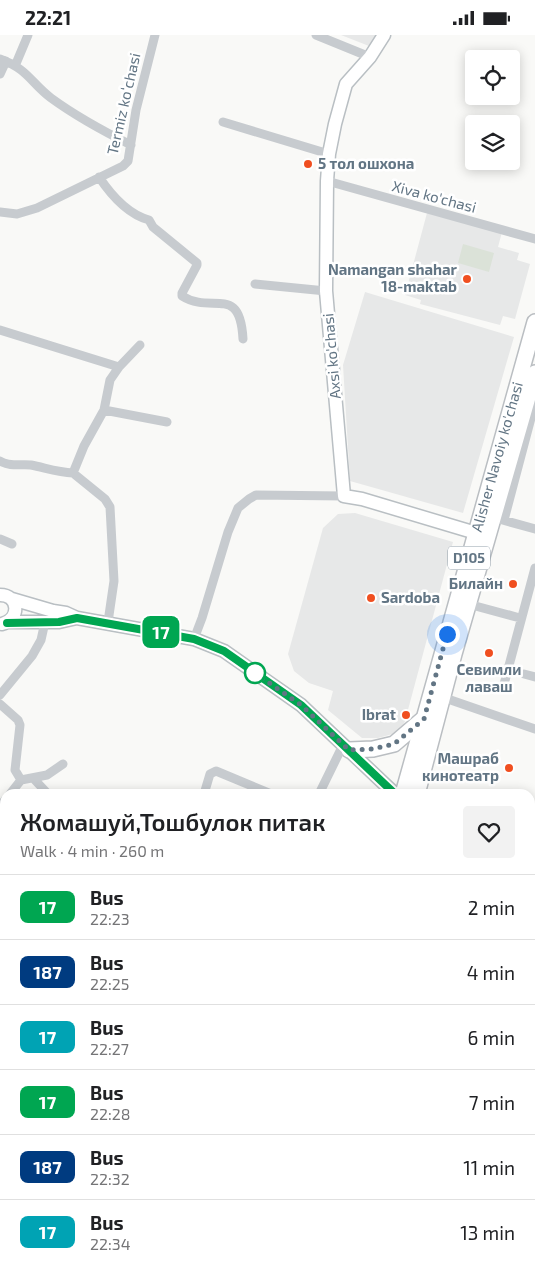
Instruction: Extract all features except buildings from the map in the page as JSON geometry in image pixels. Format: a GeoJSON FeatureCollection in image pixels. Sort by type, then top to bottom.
{"type":"FeatureCollection","features":[{"type":"Feature","properties":{"kind":"main road","name":"Alisher Navoiy ko'chasi"},"geometry":{"type":"LineString","coordinates":[[404,789],[535,323]]}},
{"type":"Feature","properties":{"kind":"main road","name":"Alisher Navoiy ko'chasi"},"geometry":{"type":"LineString","coordinates":[[418,789],[468,604],[499,519],[527,431],[535,373]]}},
{"type":"Feature","properties":{"kind":"main road"},"geometry":{"type":"LineString","coordinates":[[346,748],[373,749],[394,744],[424,719]]}},
{"type":"Feature","properties":{"kind":"street"},"geometry":{"type":"LineString","coordinates":[[16,65],[28,35]]}},
{"type":"Feature","properties":{"kind":"street","name":"Termiz koʻchasi"},"geometry":{"type":"LineString","coordinates":[[0,212],[17,214],[37,208],[128,161],[136,110],[155,35]]}},
{"type":"Feature","properties":{"kind":"street"},"geometry":{"type":"LineString","coordinates":[[316,35],[370,57]]}},
{"type":"Feature","properties":{"kind":"street","name":"Axsi ko'chasi"},"geometry":{"type":"LineString","coordinates":[[344,496],[326,291],[328,154],[346,84],[370,57],[384,35]]}},
{"type":"Feature","properties":{"kind":"street"},"geometry":{"type":"LineString","coordinates":[[0,74],[3,60],[16,65],[29,75],[49,96],[78,117],[101,131],[131,145]]}},
{"type":"Feature","properties":{"kind":"street"},"geometry":{"type":"LineString","coordinates":[[223,122],[328,154]]}},
{"type":"Feature","properties":{"kind":"street"},"geometry":{"type":"LineString","coordinates":[[99,177],[110,194],[126,208],[149,220],[153,227],[197,263],[182,296],[202,303],[225,303],[233,307],[240,314],[243,339]]}},
{"type":"Feature","properties":{"kind":"street","name":"Xiva ko'chasi"},"geometry":{"type":"LineString","coordinates":[[327,181],[535,239]]}},
{"type":"Feature","properties":{"kind":"street"},"geometry":{"type":"LineString","coordinates":[[254,284],[326,291]]}},
{"type":"Feature","properties":{"kind":"street"},"geometry":{"type":"LineString","coordinates":[[0,330],[119,367]]}},
{"type":"Feature","properties":{"kind":"street"},"geometry":{"type":"LineString","coordinates":[[73,473],[84,446],[104,410],[110,380],[119,367],[140,345]]}},
{"type":"Feature","properties":{"kind":"street"},"geometry":{"type":"LineString","coordinates":[[527,431],[535,403]]}},
{"type":"Feature","properties":{"kind":"street"},"geometry":{"type":"LineString","coordinates":[[104,410],[167,422]]}},
{"type":"Feature","properties":{"kind":"street"},"geometry":{"type":"LineString","coordinates":[[0,461],[6,465],[30,465],[73,473],[105,499],[110,507],[114,581],[108,622]]}},
{"type":"Feature","properties":{"kind":"street"},"geometry":{"type":"LineString","coordinates":[[194,639],[228,532],[238,508],[256,495],[344,496],[362,499],[476,533]]}},
{"type":"Feature","properties":{"kind":"street"},"geometry":{"type":"LineString","coordinates":[[499,519],[535,529]]}},
{"type":"Feature","properties":{"kind":"street"},"geometry":{"type":"LineString","coordinates":[[0,539],[12,544]]}},
{"type":"Feature","properties":{"kind":"street"},"geometry":{"type":"LineString","coordinates":[[502,688],[535,568]]}},
{"type":"Feature","properties":{"kind":"street"},"geometry":{"type":"LineString","coordinates":[[4,595],[77,618],[108,622],[194,639],[224,651],[301,705],[390,789]]}},
{"type":"Feature","properties":{"kind":"street"},"geometry":{"type":"LineString","coordinates":[[4,595],[16,607],[14,616],[4,623]]}},
{"type":"Feature","properties":{"kind":"street"},"geometry":{"type":"LineString","coordinates":[[468,604],[520,618]]}},
{"type":"Feature","properties":{"kind":"street"},"geometry":{"type":"LineString","coordinates":[[4,623],[59,622],[77,618]]}},
{"type":"Feature","properties":{"kind":"street"},"geometry":{"type":"LineString","coordinates":[[0,695],[32,656],[41,640],[45,622]]}},
{"type":"Feature","properties":{"kind":"street"},"geometry":{"type":"LineString","coordinates":[[524,674],[535,677]]}},
{"type":"Feature","properties":{"kind":"street"},"geometry":{"type":"LineString","coordinates":[[442,697],[535,729]]}},
{"type":"Feature","properties":{"kind":"street"},"geometry":{"type":"LineString","coordinates":[[0,704],[18,720],[20,725],[15,771],[21,780]]}},
{"type":"Feature","properties":{"kind":"street"},"geometry":{"type":"LineString","coordinates":[[322,789],[346,748]]}},
{"type":"Feature","properties":{"kind":"street"},"geometry":{"type":"LineString","coordinates":[[14,789],[21,780],[47,775],[63,764]]}},
{"type":"Feature","properties":{"kind":"street"},"geometry":{"type":"LineString","coordinates":[[206,789],[210,774],[216,771],[259,789]]}},
{"type":"Feature","properties":{"kind":"street"},"geometry":{"type":"LineString","coordinates":[[33,778],[43,789]]}},
{"type":"Feature","properties":{"kind":"shaded area"},"geometry":{"type":"Polygon","coordinates":[[[341,35],[377,35],[369,46],[341,35]]]}},
{"type":"Feature","properties":{"kind":"shaded area","name":"Namangan shahar 18-maktab"},"geometry":{"type":"Polygon","coordinates":[[[427,213],[502,232],[498,247],[519,253],[517,260],[530,264],[515,319],[503,316],[500,325],[420,304],[421,300],[405,295],[427,213]]]}},
{"type":"Feature","properties":{"kind":"shaded area"},"geometry":{"type":"Polygon","coordinates":[[[463,244],[494,253],[489,272],[458,263],[463,244]]]}},
{"type":"Feature","properties":{"kind":"shaded area"},"geometry":{"type":"Polygon","coordinates":[[[365,292],[514,337],[463,513],[350,481],[343,365],[365,292]]]}},
{"type":"Feature","properties":{"kind":"shaded area","name":"Sardoba"},"geometry":{"type":"Polygon","coordinates":[[[355,513],[453,542],[405,721],[400,732],[378,738],[362,738],[328,710],[333,691],[309,683],[294,671],[288,654],[323,528],[338,514],[355,513]]]}},
{"type":"Feature","properties":{"kind":"bus line","name":"17"},"geometry":{"type":"LineString","coordinates":[[7,623],[59,622],[77,618],[108,622],[194,639],[224,651],[301,705],[390,789]]}},
{"type":"Feature","properties":{"kind":"place","name":"5 тол ошхона"},"geometry":{"type":"Point","coordinates":[308,164]}},
{"type":"Feature","properties":{"kind":"place","name":"Namangan shahar 18-maktab"},"geometry":{"type":"Point","coordinates":[467,279]}},
{"type":"Feature","properties":{"kind":"place","name":"Билайн"},"geometry":{"type":"Point","coordinates":[513,584]}},
{"type":"Feature","properties":{"kind":"place","name":"Sardoba"},"geometry":{"type":"Point","coordinates":[371,598]}},
{"type":"Feature","properties":{"kind":"place","name":"Севимли лаваш"},"geometry":{"type":"Point","coordinates":[489,653]}},
{"type":"Feature","properties":{"kind":"place","name":"Ibrat"},"geometry":{"type":"Point","coordinates":[406,715]}},
{"type":"Feature","properties":{"kind":"place","name":"Машраб кинотеатр"},"geometry":{"type":"Point","coordinates":[509,768]}},
{"type":"Feature","properties":{"kind":"route"},"geometry":{"type":"LineString","coordinates":[[255,673],[301,705],[349,750],[373,749],[394,744],[424,719],[447,634]]}}]}
